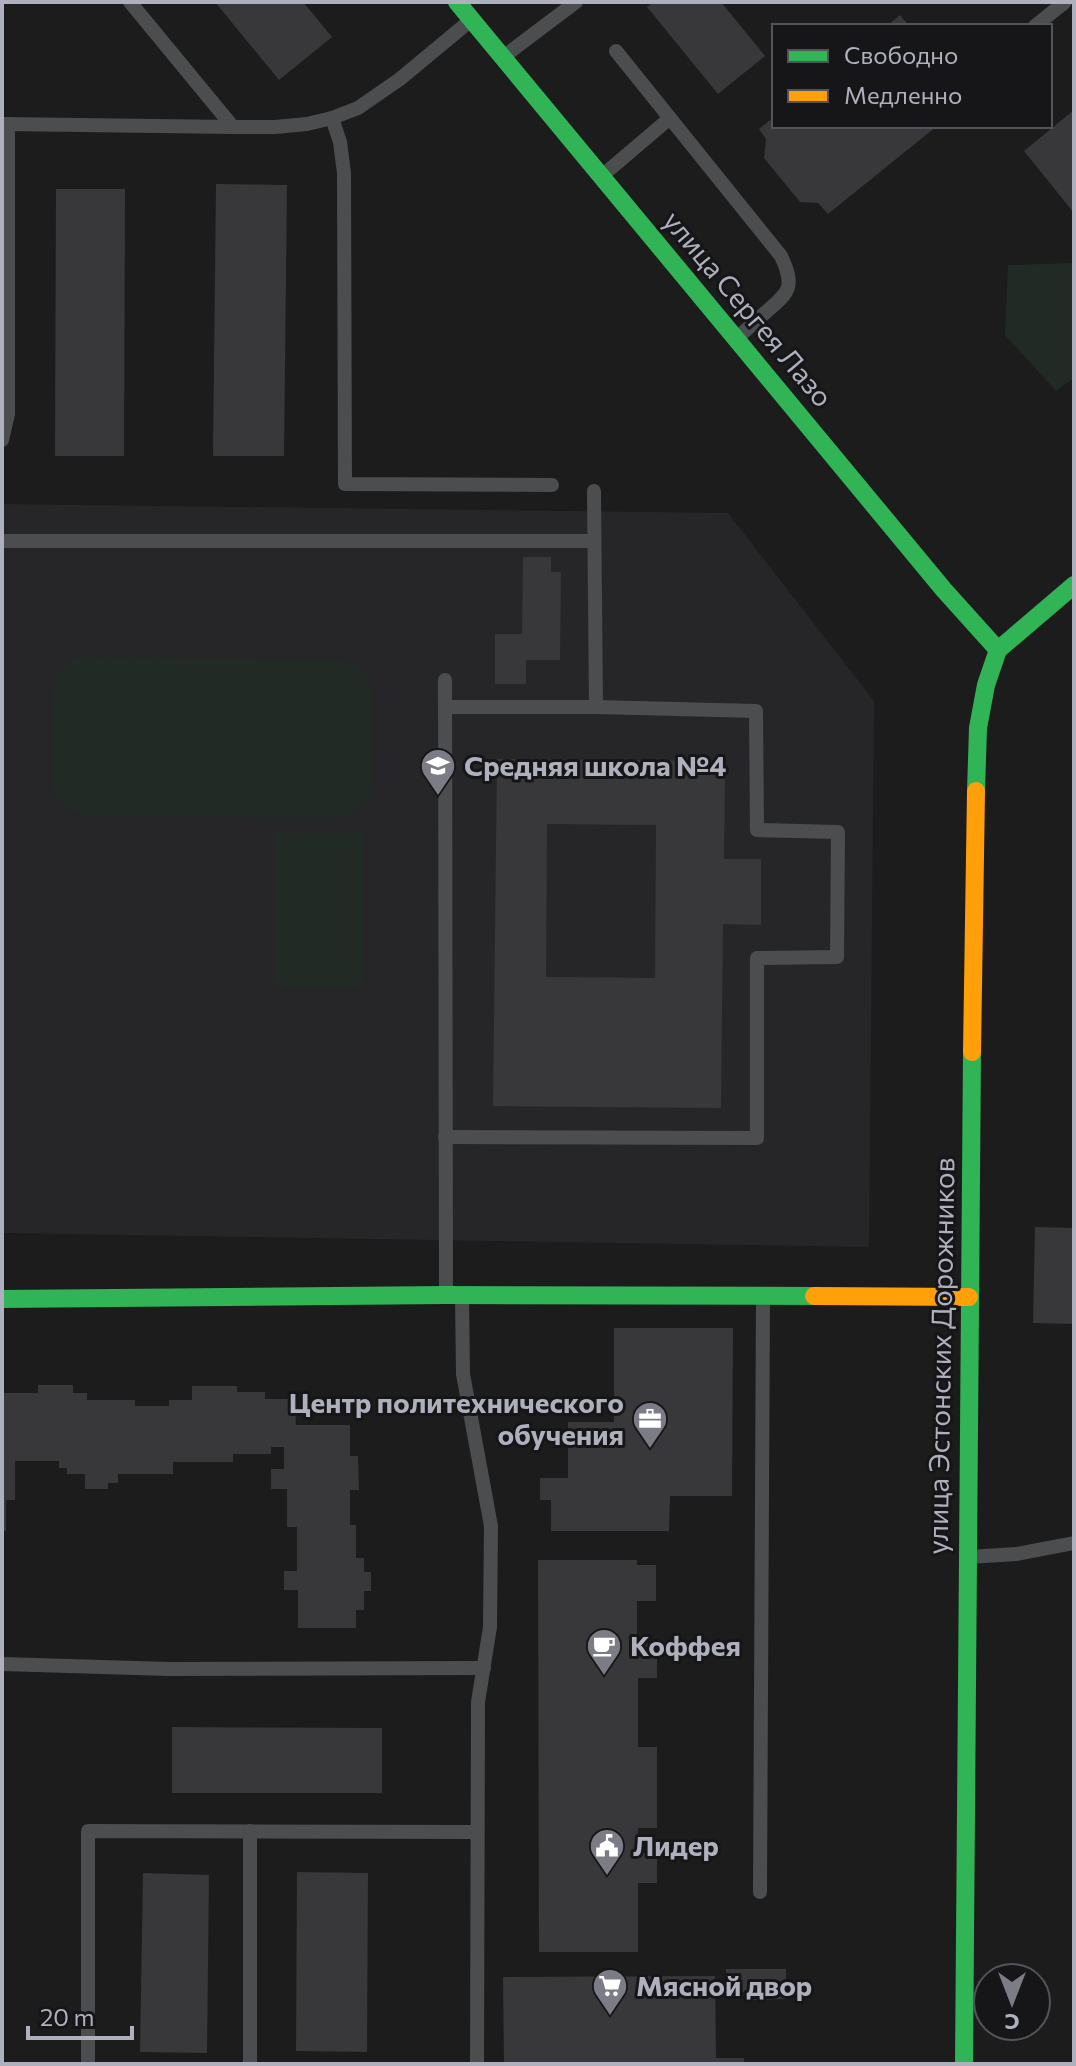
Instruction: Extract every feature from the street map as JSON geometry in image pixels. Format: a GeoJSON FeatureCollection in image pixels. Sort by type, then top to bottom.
{"type":"FeatureCollection","features":[{"type":"Feature","properties":{"kind":"street","name":"улица Сергея Лазо"},"geometry":{"type":"LineString","coordinates":[[457,2],[934,579],[998,650]]}},
{"type":"Feature","properties":{"kind":"street"},"geometry":{"type":"LineString","coordinates":[[998,650],[1074,585]]}},
{"type":"Feature","properties":{"kind":"street","name":"улица Эстонских Дорожников"},"geometry":{"type":"LineString","coordinates":[[964,2064],[976,779],[978,728],[986,685],[998,650]]}},
{"type":"Feature","properties":{"kind":"street"},"geometry":{"type":"LineString","coordinates":[[2,1299],[454,1295],[969,1297]]}},
{"type":"Feature","properties":{"kind":"lane"},"geometry":{"type":"LineString","coordinates":[[130,2],[233,127]]}},
{"type":"Feature","properties":{"kind":"lane"},"geometry":{"type":"LineString","coordinates":[[503,58],[576,2]]}},
{"type":"Feature","properties":{"kind":"lane"},"geometry":{"type":"LineString","coordinates":[[1038,24],[1065,2]]}},
{"type":"Feature","properties":{"kind":"lane"},"geometry":{"type":"LineString","coordinates":[[2,440],[8,414],[5,124],[275,127],[307,124],[358,108],[472,20]]}},
{"type":"Feature","properties":{"kind":"lane"},"geometry":{"type":"LineString","coordinates":[[616,51],[781,256],[787,270],[789,284],[785,297],[736,339]]}},
{"type":"Feature","properties":{"kind":"lane"},"geometry":{"type":"LineString","coordinates":[[332,118],[340,142],[344,173],[345,484],[552,485]]}},
{"type":"Feature","properties":{"kind":"lane"},"geometry":{"type":"LineString","coordinates":[[601,176],[670,118]]}},
{"type":"Feature","properties":{"kind":"lane"},"geometry":{"type":"LineString","coordinates":[[594,491],[596,707]]}},
{"type":"Feature","properties":{"kind":"lane"},"geometry":{"type":"LineString","coordinates":[[2,541],[594,541]]}},
{"type":"Feature","properties":{"kind":"lane"},"geometry":{"type":"LineString","coordinates":[[445,680],[445,1137],[454,1295],[463,1374],[491,1526],[490,1627],[478,1702],[477,2064]]}},
{"type":"Feature","properties":{"kind":"lane"},"geometry":{"type":"LineString","coordinates":[[445,707],[756,711],[757,830],[838,832],[837,957],[757,958],[757,1138],[445,1137]]}},
{"type":"Feature","properties":{"kind":"lane"},"geometry":{"type":"LineString","coordinates":[[760,1892],[763,1296]]}},
{"type":"Feature","properties":{"kind":"lane"},"geometry":{"type":"LineString","coordinates":[[967,1557],[1017,1554],[1074,1543]]}},
{"type":"Feature","properties":{"kind":"lane"},"geometry":{"type":"LineString","coordinates":[[2,1664],[169,1669],[484,1668]]}},
{"type":"Feature","properties":{"kind":"lane"},"geometry":{"type":"LineString","coordinates":[[88,2064],[88,1831],[477,1832]]}},
{"type":"Feature","properties":{"kind":"lane"},"geometry":{"type":"LineString","coordinates":[[250,1831],[250,2064]]}},
{"type":"Feature","properties":{"kind":"shaded area"},"geometry":{"type":"Polygon","coordinates":[[[1074,263],[1074,378],[1056,391],[1005,335],[1008,265],[1074,263]]]}},
{"type":"Feature","properties":{"kind":"shaded area","name":"Средняя школа №4"},"geometry":{"type":"Polygon","coordinates":[[[2,504],[728,513],[874,701],[869,1247],[2,1233],[2,504]]]}},
{"type":"Feature","properties":{"kind":"shaded area"},"geometry":{"type":"Polygon","coordinates":[[[80,657],[342,660],[356,665],[368,676],[372,697],[371,788],[367,800],[357,811],[341,818],[83,815],[70,811],[58,802],[51,785],[53,684],[63,666],[80,657]]]}},
{"type":"Feature","properties":{"kind":"shaded area"},"geometry":{"type":"Polygon","coordinates":[[[275,833],[363,833],[363,987],[275,987],[275,833]]]}},
{"type":"Feature","properties":{"kind":"building"},"geometry":{"type":"Polygon","coordinates":[[[215,2],[303,2],[332,37],[279,80],[215,2]]]}},
{"type":"Feature","properties":{"kind":"building"},"geometry":{"type":"Polygon","coordinates":[[[653,2],[721,2],[765,56],[718,94],[647,7],[653,2]]]}},
{"type":"Feature","properties":{"kind":"building"},"geometry":{"type":"Polygon","coordinates":[[[900,15],[907,24],[889,24],[900,15]]]}},
{"type":"Feature","properties":{"kind":"building"},"geometry":{"type":"Polygon","coordinates":[[[1074,110],[1074,213],[1024,151],[1074,110]]]}},
{"type":"Feature","properties":{"kind":"building"},"geometry":{"type":"Polygon","coordinates":[[[772,119],[772,128],[935,128],[828,214],[818,203],[800,202],[764,158],[766,139],[759,129],[772,119]]]}},
{"type":"Feature","properties":{"kind":"building"},"geometry":{"type":"Polygon","coordinates":[[[216,184],[287,185],[284,456],[213,456],[216,184]]]}},
{"type":"Feature","properties":{"kind":"building"},"geometry":{"type":"Polygon","coordinates":[[[56,189],[125,189],[124,456],[55,456],[56,189]]]}},
{"type":"Feature","properties":{"kind":"building"},"geometry":{"type":"Polygon","coordinates":[[[523,557],[551,557],[551,572],[561,572],[560,660],[526,660],[526,684],[495,684],[495,634],[522,634],[523,557]]]}},
{"type":"Feature","properties":{"kind":"building"},"geometry":{"type":"Polygon","coordinates":[[[497,759],[725,761],[724,859],[761,859],[761,925],[723,924],[721,1108],[493,1106],[497,759]],[[547,824],[546,977],[655,978],[656,825],[547,824]]]}},
{"type":"Feature","properties":{"kind":"building"},"geometry":{"type":"Polygon","coordinates":[[[1035,1227],[1074,1228],[1074,1324],[1033,1323],[1035,1227]]]}},
{"type":"Feature","properties":{"kind":"building","name":"Центр политехнического обучения"},"geometry":{"type":"Polygon","coordinates":[[[614,1328],[733,1328],[732,1496],[670,1496],[669,1531],[551,1531],[551,1500],[540,1500],[540,1478],[568,1478],[568,1422],[614,1422],[614,1328]]]}},
{"type":"Feature","properties":{"kind":"building"},"geometry":{"type":"Polygon","coordinates":[[[38,1385],[73,1385],[73,1393],[87,1393],[87,1400],[135,1400],[135,1406],[169,1406],[169,1400],[192,1400],[192,1386],[237,1386],[237,1392],[265,1392],[265,1399],[295,1399],[296,1425],[350,1425],[350,1456],[358,1456],[359,1490],[350,1490],[350,1525],[356,1525],[356,1558],[364,1558],[364,1572],[371,1572],[371,1591],[364,1591],[364,1610],[356,1610],[356,1628],[298,1628],[298,1590],[284,1590],[284,1571],[297,1571],[297,1527],[287,1527],[287,1489],[271,1489],[271,1469],[284,1469],[284,1447],[271,1447],[271,1454],[233,1454],[233,1462],[173,1462],[173,1474],[118,1474],[118,1483],[108,1483],[108,1489],[85,1489],[85,1474],[67,1474],[67,1468],[59,1468],[59,1461],[15,1461],[15,1500],[6,1500],[6,1531],[2,1531],[3,1393],[38,1393],[38,1385]]]}},
{"type":"Feature","properties":{"kind":"building"},"geometry":{"type":"Polygon","coordinates":[[[538,1560],[637,1560],[637,1565],[656,1565],[656,1601],[637,1601],[637,1643],[657,1643],[657,1678],[638,1678],[638,1747],[657,1747],[657,1828],[638,1828],[638,1853],[657,1853],[657,1883],[638,1883],[638,1952],[539,1952],[538,1560]]]}},
{"type":"Feature","properties":{"kind":"building"},"geometry":{"type":"Polygon","coordinates":[[[172,1727],[382,1728],[382,1793],[172,1793],[172,1727]]]}},
{"type":"Feature","properties":{"kind":"building"},"geometry":{"type":"Polygon","coordinates":[[[297,1872],[368,1873],[367,2052],[296,2051],[297,1872]]]}},
{"type":"Feature","properties":{"kind":"building"},"geometry":{"type":"Polygon","coordinates":[[[143,1873],[209,1875],[207,2053],[140,2052],[143,1873]]]}},
{"type":"Feature","properties":{"kind":"building"},"geometry":{"type":"Polygon","coordinates":[[[726,1969],[786,1969],[786,1999],[749,2000],[748,1992],[726,1993],[726,1969]]]}},
{"type":"Feature","properties":{"kind":"building","name":"Мясной двор"},"geometry":{"type":"Polygon","coordinates":[[[715,1976],[716,2058],[744,2058],[744,2064],[504,2064],[503,1977],[715,1976]]]}},
{"type":"Feature","properties":{"kind":"traffic: fast"},"geometry":{"type":"LineString","coordinates":[[457,2],[944,590],[998,650]]}},
{"type":"Feature","properties":{"kind":"traffic: fast"},"geometry":{"type":"LineString","coordinates":[[976,791],[978,728],[986,685],[998,650],[1074,585]]}},
{"type":"Feature","properties":{"kind":"traffic: fast"},"geometry":{"type":"LineString","coordinates":[[964,2064],[972,1052]]}},
{"type":"Feature","properties":{"kind":"traffic: fast"},"geometry":{"type":"LineString","coordinates":[[2,1299],[814,1296]]}},
{"type":"Feature","properties":{"kind":"traffic: slow"},"geometry":{"type":"LineString","coordinates":[[972,1052],[976,791]]}},
{"type":"Feature","properties":{"kind":"traffic: slow"},"geometry":{"type":"LineString","coordinates":[[814,1296],[969,1297]]}},
{"type":"Feature","properties":{"kind":"place","name":"Средняя школа №4"},"geometry":{"type":"Point","coordinates":[438,797]}},
{"type":"Feature","properties":{"kind":"place","name":"Центр политехнического обучения"},"geometry":{"type":"Point","coordinates":[650,1450]}},
{"type":"Feature","properties":{"kind":"place","name":"Коффея"},"geometry":{"type":"Point","coordinates":[604,1677]}},
{"type":"Feature","properties":{"kind":"place","name":"Лидер"},"geometry":{"type":"Point","coordinates":[607,1877]}},
{"type":"Feature","properties":{"kind":"place","name":"Мясной двор"},"geometry":{"type":"Point","coordinates":[610,2017]}}]}
